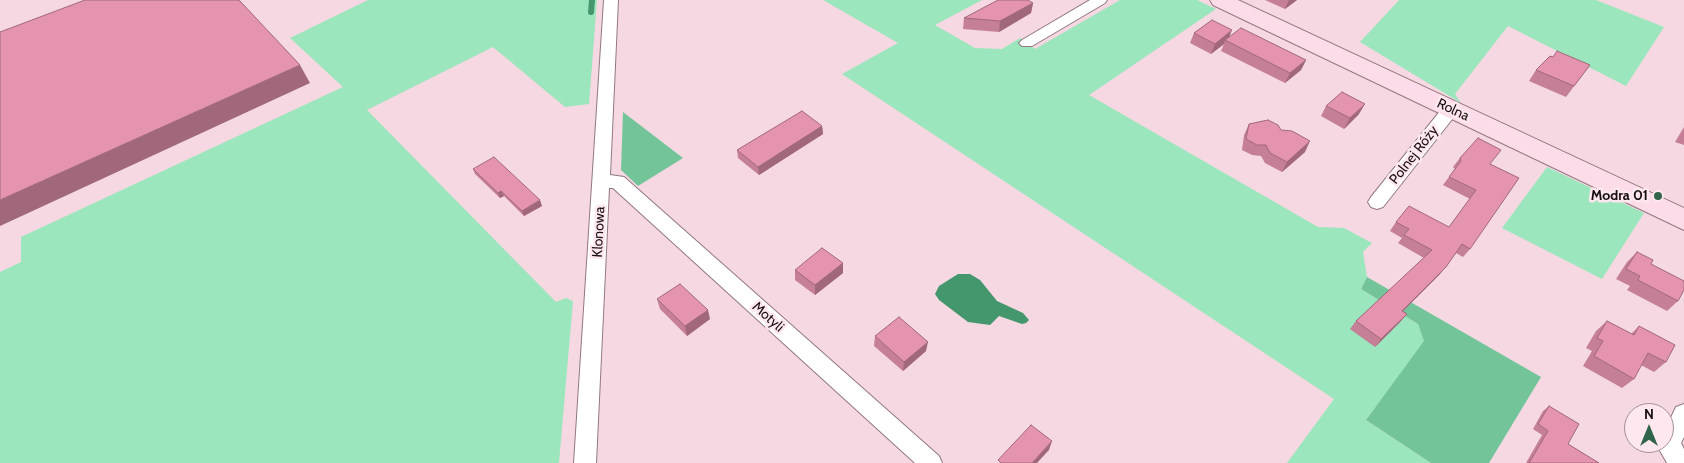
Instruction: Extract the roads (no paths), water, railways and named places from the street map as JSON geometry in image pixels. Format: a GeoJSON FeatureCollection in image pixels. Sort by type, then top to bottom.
{"type":"FeatureCollection","features":[{"type":"Feature","properties":{"kind":"street","name":"Klonowa"},"geometry":{"type":"LineString","coordinates":[[585,463],[611,0]]}},
{"type":"Feature","properties":{"kind":"street"},"geometry":{"type":"LineString","coordinates":[[1027,42],[1100,0]]}},
{"type":"Feature","properties":{"kind":"street","name":"Rolna"},"geometry":{"type":"LineString","coordinates":[[1221,0],[1684,220]]}},
{"type":"Feature","properties":{"kind":"street","name":"Polnej Róży"},"geometry":{"type":"LineString","coordinates":[[1377,202],[1451,109]]}},
{"type":"Feature","properties":{"kind":"street","name":"Motyli"},"geometry":{"type":"LineString","coordinates":[[602,181],[618,182],[931,463]]}},
{"type":"Feature","properties":{"kind":"street"},"geometry":{"type":"LineString","coordinates":[[1681,463],[1670,449],[1670,443],[1684,414]]}},
{"type":"Feature","properties":{"kind":"waterway"},"geometry":{"type":"LineString","coordinates":[[591,12],[592,0]]}},
{"type":"Feature","properties":{"kind":"place","name":"Modra 01"},"geometry":{"type":"Point","coordinates":[1658,196]}}]}
